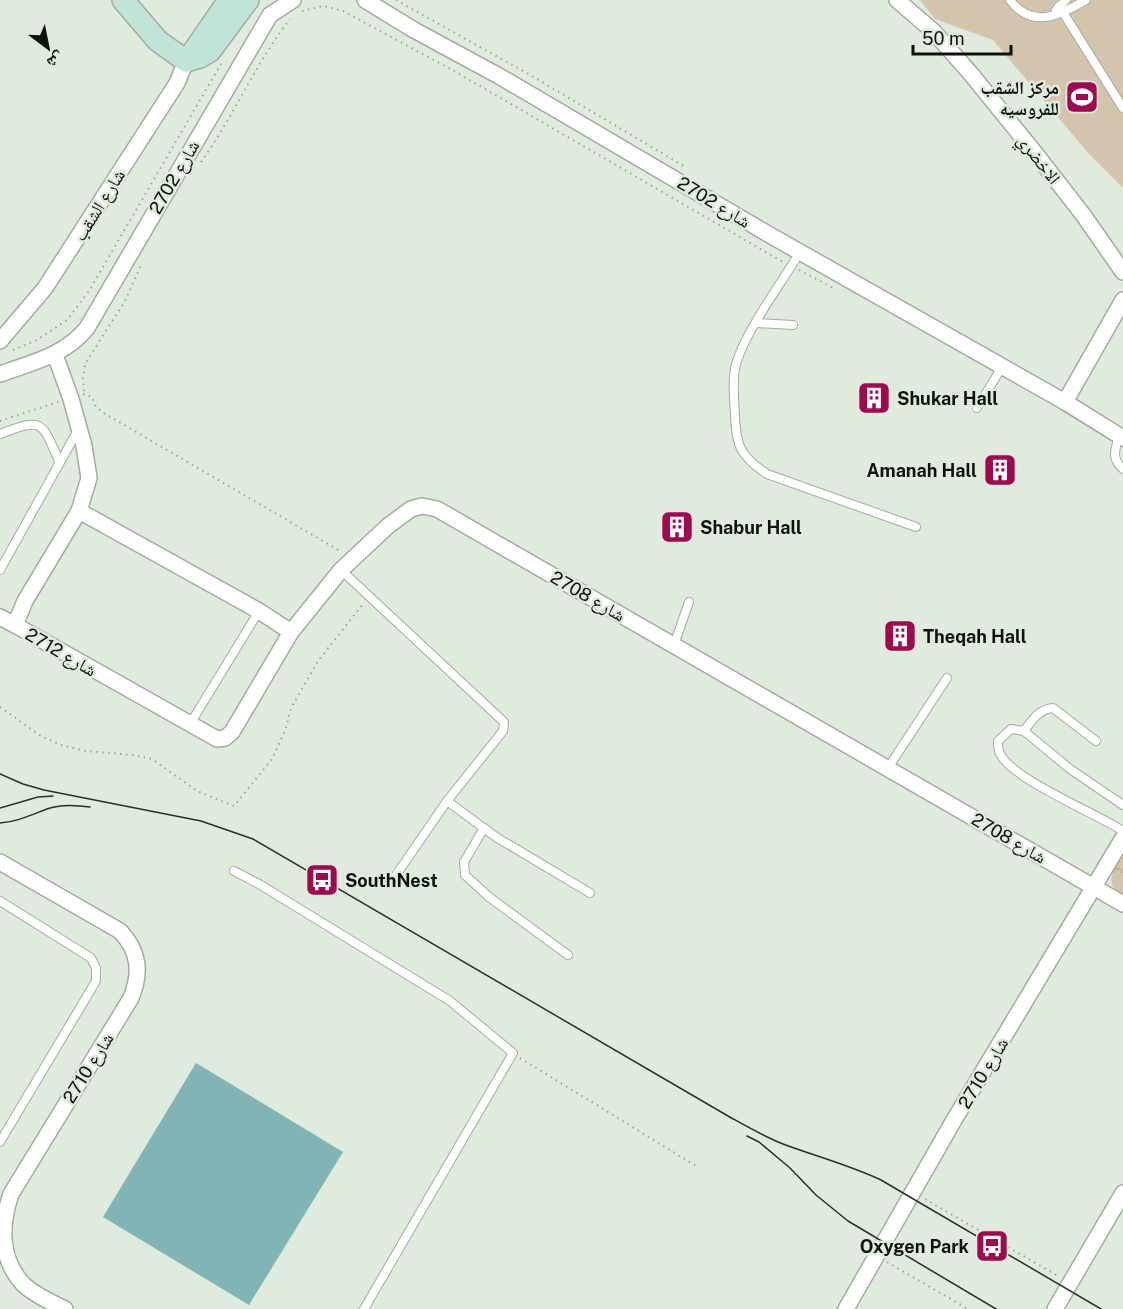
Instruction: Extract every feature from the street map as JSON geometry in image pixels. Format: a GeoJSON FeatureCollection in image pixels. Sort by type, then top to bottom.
{"type":"FeatureCollection","features":[{"type":"Feature","properties":{"kind":"street"},"geometry":{"type":"LineString","coordinates":[[123,0],[158,41],[186,61],[210,51],[248,0]]}},
{"type":"Feature","properties":{"kind":"street","name":"شارع الشقب"},"geometry":{"type":"LineString","coordinates":[[7,346],[177,83],[186,61],[230,0]]}},
{"type":"Feature","properties":{"kind":"street","name":"شارع 2702"},"geometry":{"type":"LineString","coordinates":[[365,0],[840,275],[1065,402]]}},
{"type":"Feature","properties":{"kind":"street","name":"الاخضري"},"geometry":{"type":"LineString","coordinates":[[897,0],[933,31],[970,74],[1035,153],[1123,272]]}},
{"type":"Feature","properties":{"kind":"street","name":"شارع 2702"},"geometry":{"type":"LineString","coordinates":[[0,374],[55,355],[78,339],[87,328],[270,15],[295,7]]}},
{"type":"Feature","properties":{"kind":"street"},"geometry":{"type":"LineString","coordinates":[[1121,437],[1065,402],[1123,300]]}},
{"type":"Feature","properties":{"kind":"street","name":"شارع 2712"},"geometry":{"type":"LineString","coordinates":[[55,355],[77,396],[79,429],[89,478],[79,511],[25,601],[15,625],[217,739],[228,736],[291,632]]}},
{"type":"Feature","properties":{"kind":"street","name":"شارع 2708"},"geometry":{"type":"LineString","coordinates":[[291,632],[341,570],[399,516],[422,506],[437,508],[1123,904]]}},
{"type":"Feature","properties":{"kind":"street"},"geometry":{"type":"LineString","coordinates":[[79,511],[259,611],[291,632]]}},
{"type":"Feature","properties":{"kind":"street"},"geometry":{"type":"LineString","coordinates":[[0,617],[15,625]]}},
{"type":"Feature","properties":{"kind":"street","name":"شارع 2710"},"geometry":{"type":"LineString","coordinates":[[846,1309],[912,1192],[1123,838]]}},
{"type":"Feature","properties":{"kind":"street","name":"شارع 2710"},"geometry":{"type":"LineString","coordinates":[[0,862],[120,931],[128,939],[138,962],[137,978],[131,998],[11,1194],[0,1226],[2,1252],[11,1271],[34,1293],[65,1309]]}},
{"type":"Feature","properties":{"kind":"street"},"geometry":{"type":"LineString","coordinates":[[1055,1309],[1123,1193]]}},
{"type":"Feature","properties":{"kind":"lane"},"geometry":{"type":"LineString","coordinates":[[1010,0],[1015,7],[1027,15],[1039,18],[1054,14],[1062,7],[1086,0]]}},
{"type":"Feature","properties":{"kind":"lane"},"geometry":{"type":"LineString","coordinates":[[1062,7],[1123,108]]}},
{"type":"Feature","properties":{"kind":"lane"},"geometry":{"type":"LineString","coordinates":[[800,252],[756,323],[736,365],[734,386],[736,438],[739,448],[747,458],[767,474],[916,527]]}},
{"type":"Feature","properties":{"kind":"lane"},"geometry":{"type":"LineString","coordinates":[[756,323],[793,326]]}},
{"type":"Feature","properties":{"kind":"lane"},"geometry":{"type":"LineString","coordinates":[[977,408],[1002,367]]}},
{"type":"Feature","properties":{"kind":"lane"},"geometry":{"type":"LineString","coordinates":[[0,434],[30,424],[37,424],[48,433],[59,461]]}},
{"type":"Feature","properties":{"kind":"lane"},"geometry":{"type":"LineString","coordinates":[[0,570],[59,461],[79,429]]}},
{"type":"Feature","properties":{"kind":"lane"},"geometry":{"type":"LineString","coordinates":[[1121,437],[1113,453],[1117,464],[1123,469]]}},
{"type":"Feature","properties":{"kind":"lane"},"geometry":{"type":"LineString","coordinates":[[341,570],[504,722],[503,731],[447,801],[394,878]]}},
{"type":"Feature","properties":{"kind":"lane"},"geometry":{"type":"LineString","coordinates":[[674,645],[689,602]]}},
{"type":"Feature","properties":{"kind":"lane"},"geometry":{"type":"LineString","coordinates":[[190,724],[259,611]]}},
{"type":"Feature","properties":{"kind":"lane"},"geometry":{"type":"LineString","coordinates":[[888,768],[947,678]]}},
{"type":"Feature","properties":{"kind":"lane"},"geometry":{"type":"LineString","coordinates":[[1024,731],[1032,719],[1046,709],[1053,708],[1096,741]]}},
{"type":"Feature","properties":{"kind":"lane"},"geometry":{"type":"LineString","coordinates":[[1123,805],[1070,769],[1024,731],[1011,729],[998,741],[999,752],[1011,766],[1066,801],[1123,831]]}},
{"type":"Feature","properties":{"kind":"lane"},"geometry":{"type":"LineString","coordinates":[[447,801],[484,828],[590,893]]}},
{"type":"Feature","properties":{"kind":"lane"},"geometry":{"type":"LineString","coordinates":[[484,828],[464,862],[465,875],[489,897],[568,955]]}},
{"type":"Feature","properties":{"kind":"lane"},"geometry":{"type":"LineString","coordinates":[[234,871],[450,1001],[513,1053],[364,1309]]}},
{"type":"Feature","properties":{"kind":"lane"},"geometry":{"type":"LineString","coordinates":[[0,901],[91,958],[96,968],[96,981],[0,1143]]}},
{"type":"Feature","properties":{"kind":"path"},"geometry":{"type":"LineString","coordinates":[[396,0],[532,76],[690,170]]}},
{"type":"Feature","properties":{"kind":"path"},"geometry":{"type":"LineString","coordinates":[[295,7],[323,6],[343,11],[454,71],[792,267],[832,288],[840,275]]}},
{"type":"Feature","properties":{"kind":"path"},"geometry":{"type":"LineString","coordinates":[[197,170],[222,132],[277,36],[292,17]]}},
{"type":"Feature","properties":{"kind":"path"},"geometry":{"type":"LineString","coordinates":[[7,346],[37,340],[67,320],[89,291],[223,61]]}},
{"type":"Feature","properties":{"kind":"path"},"geometry":{"type":"LineString","coordinates":[[77,396],[85,364],[124,301],[135,281],[142,261]]}},
{"type":"Feature","properties":{"kind":"path"},"geometry":{"type":"LineString","coordinates":[[0,421],[77,396],[92,397],[102,412],[353,558]]}},
{"type":"Feature","properties":{"kind":"path"},"geometry":{"type":"LineString","coordinates":[[513,1053],[696,1166]]}},
{"type":"Feature","properties":{"kind":"path"},"geometry":{"type":"LineString","coordinates":[[912,1192],[1070,1284]]}},
{"type":"Feature","properties":{"kind":"path"},"geometry":{"type":"LineString","coordinates":[[876,1258],[968,1309]]}},
{"type":"Feature","properties":{"kind":"green space","name":"مركز الشقب للفروسيه"},"geometry":{"type":"Polygon","coordinates":[[[920,0],[1123,0],[1123,188],[1089,154],[993,40],[935,19],[920,0]]]}},
{"type":"Feature","properties":{"kind":"green space"},"geometry":{"type":"Polygon","coordinates":[[[1123,853],[1123,899],[1113,887],[1112,877],[1123,853]]]}},
{"type":"Feature","properties":{"kind":"water"},"geometry":{"type":"Polygon","coordinates":[[[196,1063],[343,1152],[249,1305],[103,1217],[196,1063]]]}},
{"type":"Feature","properties":{"kind":"tram line"},"geometry":{"type":"LineString","coordinates":[[0,774],[44,790],[201,821],[253,839],[741,1123],[783,1144],[881,1180],[1101,1309]]}},
{"type":"Feature","properties":{"kind":"tram line"},"geometry":{"type":"LineString","coordinates":[[0,808],[38,797],[53,796]]}},
{"type":"Feature","properties":{"kind":"tram line"},"geometry":{"type":"LineString","coordinates":[[0,823],[18,820],[57,806],[90,807]]}},
{"type":"Feature","properties":{"kind":"tram line"},"geometry":{"type":"LineString","coordinates":[[747,1136],[759,1142],[790,1168],[816,1195],[848,1221],[996,1309]]}},
{"type":"Feature","properties":{"kind":"place","name":"مركز الشقب للفروسيه"},"geometry":{"type":"Point","coordinates":[1082,97]}},
{"type":"Feature","properties":{"kind":"place","name":"Shukar Hall"},"geometry":{"type":"Point","coordinates":[874,398]}},
{"type":"Feature","properties":{"kind":"place","name":"Amanah Hall"},"geometry":{"type":"Point","coordinates":[1000,470]}},
{"type":"Feature","properties":{"kind":"place","name":"Shabur Hall"},"geometry":{"type":"Point","coordinates":[677,527]}},
{"type":"Feature","properties":{"kind":"place","name":"Theqah Hall"},"geometry":{"type":"Point","coordinates":[900,636]}},
{"type":"Feature","properties":{"kind":"place","name":"SouthNest"},"geometry":{"type":"Point","coordinates":[322,880]}},
{"type":"Feature","properties":{"kind":"place","name":"Oxygen Park"},"geometry":{"type":"Point","coordinates":[992,1246]}}]}
